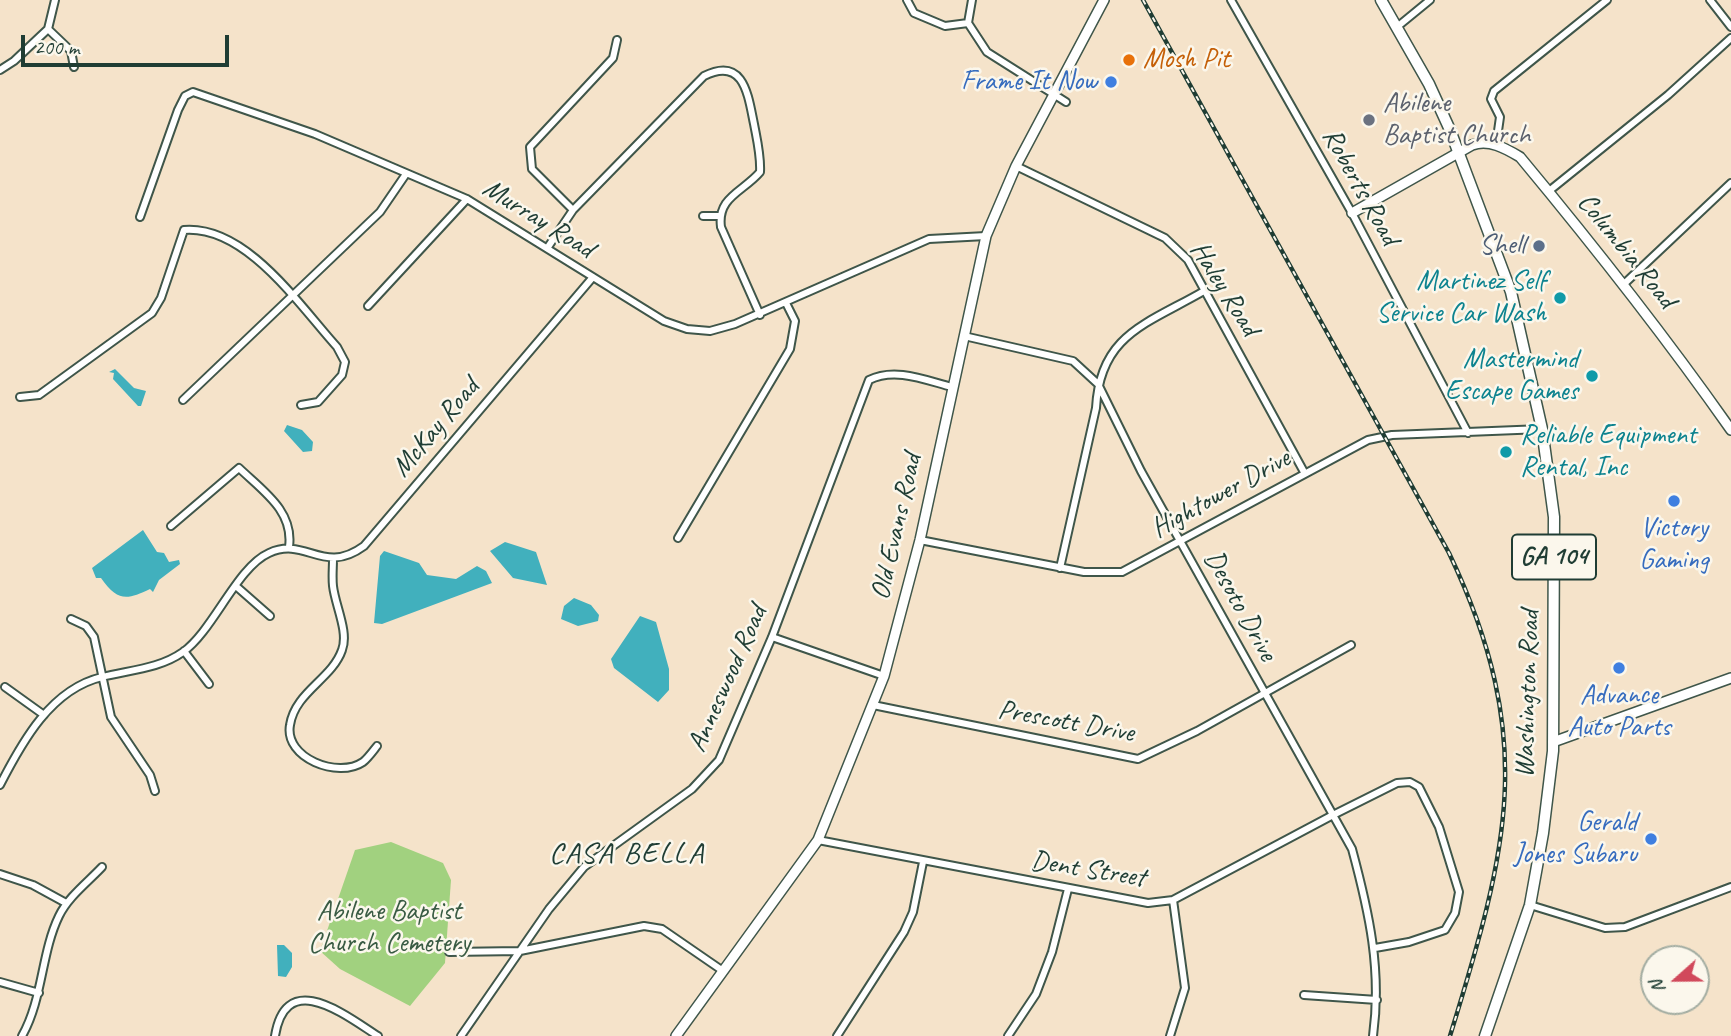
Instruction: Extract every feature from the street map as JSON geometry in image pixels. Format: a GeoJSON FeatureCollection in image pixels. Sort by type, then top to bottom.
{"type":"FeatureCollection","features":[{"type":"Feature","properties":{"kind":"main road","name":"Washington Road"},"geometry":{"type":"LineString","coordinates":[[1381,0],[1429,84],[1459,151],[1511,292],[1542,429],[1554,517],[1553,742],[1543,833],[1530,905],[1485,1036]]}},
{"type":"Feature","properties":{"kind":"street"},"geometry":{"type":"LineString","coordinates":[[0,70],[48,29],[55,0]]}},
{"type":"Feature","properties":{"kind":"street"},"geometry":{"type":"LineString","coordinates":[[907,0],[914,13],[945,26],[968,23]]}},
{"type":"Feature","properties":{"kind":"street"},"geometry":{"type":"LineString","coordinates":[[972,0],[968,23],[987,52],[1066,102]]}},
{"type":"Feature","properties":{"kind":"street","name":"Old Evans Road"},"geometry":{"type":"LineString","coordinates":[[676,1036],[818,840],[884,676],[920,540],[986,236],[1016,166],[1104,0]]}},
{"type":"Feature","properties":{"kind":"street","name":"Roberts Road"},"geometry":{"type":"LineString","coordinates":[[1231,0],[1352,213],[1468,433]]}},
{"type":"Feature","properties":{"kind":"street"},"geometry":{"type":"LineString","coordinates":[[1397,27],[1430,0]]}},
{"type":"Feature","properties":{"kind":"street"},"geometry":{"type":"LineString","coordinates":[[1352,213],[1459,151],[1478,143],[1496,145],[1500,117],[1491,99],[1494,91],[1607,0]]}},
{"type":"Feature","properties":{"kind":"street"},"geometry":{"type":"LineString","coordinates":[[1710,0],[1731,27]]}},
{"type":"Feature","properties":{"kind":"street"},"geometry":{"type":"LineString","coordinates":[[48,29],[71,51],[74,67]]}},
{"type":"Feature","properties":{"kind":"street"},"geometry":{"type":"LineString","coordinates":[[1549,191],[1668,95],[1731,38]]}},
{"type":"Feature","properties":{"kind":"street"},"geometry":{"type":"LineString","coordinates":[[573,210],[531,169],[530,147],[613,58],[617,40]]}},
{"type":"Feature","properties":{"kind":"street"},"geometry":{"type":"LineString","coordinates":[[548,247],[573,210],[704,76],[714,71],[730,72],[743,83],[747,92],[760,172],[723,205],[721,227],[760,315]]}},
{"type":"Feature","properties":{"kind":"street","name":"Murray Road"},"geometry":{"type":"LineString","coordinates":[[139,217],[178,110],[185,96],[193,92],[316,134],[467,198],[548,247],[643,311],[687,329],[710,331],[760,315],[929,239],[986,236]]}},
{"type":"Feature","properties":{"kind":"street","name":"Columbia Road"},"geometry":{"type":"LineString","coordinates":[[1496,145],[1520,157],[1549,191],[1669,341],[1731,430]]}},
{"type":"Feature","properties":{"kind":"street","name":"Haley Road"},"geometry":{"type":"LineString","coordinates":[[1016,166],[1165,238],[1188,260],[1304,472]]}},
{"type":"Feature","properties":{"kind":"street"},"geometry":{"type":"LineString","coordinates":[[183,400],[380,212],[406,174]]}},
{"type":"Feature","properties":{"kind":"street"},"geometry":{"type":"LineString","coordinates":[[1624,285],[1731,183]]}},
{"type":"Feature","properties":{"kind":"street"},"geometry":{"type":"LineString","coordinates":[[368,306],[467,198]]}},
{"type":"Feature","properties":{"kind":"street"},"geometry":{"type":"LineString","coordinates":[[703,216],[720,216]]}},
{"type":"Feature","properties":{"kind":"street"},"geometry":{"type":"LineString","coordinates":[[20,397],[38,395],[152,313],[161,298],[184,230],[200,229],[224,235],[260,261],[337,346],[345,362],[342,375],[317,402],[301,405]]}},
{"type":"Feature","properties":{"kind":"street","name":"McKay Road"},"geometry":{"type":"LineString","coordinates":[[332,559],[349,557],[364,546],[593,277]]}},
{"type":"Feature","properties":{"kind":"street"},"geometry":{"type":"LineString","coordinates":[[1060,568],[1096,408],[1097,384],[1113,347],[1204,291]]}},
{"type":"Feature","properties":{"kind":"street"},"geometry":{"type":"LineString","coordinates":[[678,538],[790,349],[795,321],[786,303]]}},
{"type":"Feature","properties":{"kind":"street","name":"Desoto Drive"},"geometry":{"type":"LineString","coordinates":[[964,336],[1060,358],[1084,368],[1097,384],[1180,541],[1352,849],[1367,902],[1375,948],[1377,1000],[1373,1036]]}},
{"type":"Feature","properties":{"kind":"street","name":"Anneswood Road"},"geometry":{"type":"LineString","coordinates":[[461,1036],[520,951],[584,867],[705,778],[727,744],[772,637],[869,380],[881,374],[902,374],[952,387]]}},
{"type":"Feature","properties":{"kind":"street","name":"Hightower Drive"},"geometry":{"type":"LineString","coordinates":[[920,540],[1060,568],[1122,572],[1304,472],[1375,438],[1542,429]]}},
{"type":"Feature","properties":{"kind":"street"},"geometry":{"type":"LineString","coordinates":[[171,526],[239,468],[285,513],[291,531],[289,547]]}},
{"type":"Feature","properties":{"kind":"street"},"geometry":{"type":"LineString","coordinates":[[0,785],[53,702],[77,686],[101,677],[132,672],[184,651],[258,557],[289,547],[332,559],[333,585],[344,634],[342,650],[295,709],[289,727],[293,744],[306,757],[335,768],[362,762],[377,746]]}},
{"type":"Feature","properties":{"kind":"street"},"geometry":{"type":"LineString","coordinates":[[237,587],[270,616]]}},
{"type":"Feature","properties":{"kind":"street"},"geometry":{"type":"LineString","coordinates":[[71,619],[86,626],[94,637],[99,650],[101,677],[111,717],[150,775],[155,791]]}},
{"type":"Feature","properties":{"kind":"street"},"geometry":{"type":"LineString","coordinates":[[772,637],[884,676]]}},
{"type":"Feature","properties":{"kind":"street","name":"Prescott Drive"},"geometry":{"type":"LineString","coordinates":[[873,705],[1138,759],[1352,645]]}},
{"type":"Feature","properties":{"kind":"street"},"geometry":{"type":"LineString","coordinates":[[184,651],[209,684]]}},
{"type":"Feature","properties":{"kind":"street"},"geometry":{"type":"LineString","coordinates":[[1553,742],[1731,678]]}},
{"type":"Feature","properties":{"kind":"street"},"geometry":{"type":"LineString","coordinates":[[5,687],[44,715]]}},
{"type":"Feature","properties":{"kind":"street","name":"Dent Street"},"geometry":{"type":"LineString","coordinates":[[818,840],[1148,903],[1173,900],[1397,783],[1410,782],[1419,787],[1426,799],[1450,859],[1459,892],[1455,913],[1445,930],[1409,942],[1375,948]]}},
{"type":"Feature","properties":{"kind":"street"},"geometry":{"type":"LineString","coordinates":[[837,1036],[904,933],[914,912],[923,862]]}},
{"type":"Feature","properties":{"kind":"street"},"geometry":{"type":"LineString","coordinates":[[22,1036],[39,993],[58,918],[66,903],[102,867]]}},
{"type":"Feature","properties":{"kind":"street"},"geometry":{"type":"LineString","coordinates":[[0,874],[33,885],[66,903]]}},
{"type":"Feature","properties":{"kind":"street"},"geometry":{"type":"LineString","coordinates":[[1530,905],[1605,928],[1625,928],[1731,887]]}},
{"type":"Feature","properties":{"kind":"street"},"geometry":{"type":"LineString","coordinates":[[1008,1036],[1036,994],[1052,952],[1068,889]]}},
{"type":"Feature","properties":{"kind":"street"},"geometry":{"type":"LineString","coordinates":[[1170,1036],[1185,988],[1173,900]]}},
{"type":"Feature","properties":{"kind":"street"},"geometry":{"type":"LineString","coordinates":[[449,952],[520,951],[643,926],[662,929],[723,971]]}},
{"type":"Feature","properties":{"kind":"street"},"geometry":{"type":"LineString","coordinates":[[0,982],[39,993]]}},
{"type":"Feature","properties":{"kind":"street"},"geometry":{"type":"LineString","coordinates":[[1304,995],[1377,1000]]}},
{"type":"Feature","properties":{"kind":"street"},"geometry":{"type":"LineString","coordinates":[[275,1036],[282,1012],[297,1001],[308,999],[320,1002],[378,1036]]}},
{"type":"Feature","properties":{"kind":"green space","name":"Abilene Baptist Church Cemetery"},"geometry":{"type":"Polygon","coordinates":[[[391,842],[443,863],[451,880],[445,963],[410,1006],[340,969],[320,951],[355,850],[391,842]]]}},
{"type":"Feature","properties":{"kind":"water"},"geometry":{"type":"Polygon","coordinates":[[[115,369],[134,388],[146,391],[141,406],[113,379],[114,373],[109,372],[115,369]]]}},
{"type":"Feature","properties":{"kind":"water"},"geometry":{"type":"Polygon","coordinates":[[[287,425],[302,430],[313,442],[312,451],[303,452],[284,431],[287,425]]]}},
{"type":"Feature","properties":{"kind":"water"},"geometry":{"type":"Polygon","coordinates":[[[143,530],[157,552],[164,553],[169,562],[179,560],[180,564],[159,580],[153,592],[150,589],[123,597],[107,586],[101,578],[96,578],[92,568],[143,530]]]}},
{"type":"Feature","properties":{"kind":"water"},"geometry":{"type":"Polygon","coordinates":[[[505,542],[536,552],[547,585],[513,578],[490,551],[505,542]]]}},
{"type":"Feature","properties":{"kind":"water"},"geometry":{"type":"Polygon","coordinates":[[[384,551],[419,563],[427,575],[456,579],[477,566],[486,571],[492,583],[382,624],[374,623],[380,556],[384,551]]]}},
{"type":"Feature","properties":{"kind":"water"},"geometry":{"type":"Polygon","coordinates":[[[574,598],[591,605],[599,615],[598,621],[578,626],[561,619],[564,606],[574,598]]]}},
{"type":"Feature","properties":{"kind":"water"},"geometry":{"type":"Polygon","coordinates":[[[640,616],[656,622],[669,669],[669,690],[658,702],[614,668],[611,659],[640,616]]]}},
{"type":"Feature","properties":{"kind":"water"},"geometry":{"type":"Polygon","coordinates":[[[277,945],[284,945],[292,953],[292,967],[286,977],[278,976],[277,945]]]}},
{"type":"Feature","properties":{"kind":"railway"},"geometry":{"type":"LineString","coordinates":[[1143,0],[1449,553],[1477,620],[1495,681],[1504,738],[1505,794],[1499,850],[1487,908],[1450,1036]]}},
{"type":"Feature","properties":{"kind":"place","name":"Mosh Pit"},"geometry":{"type":"Point","coordinates":[1129,60]}},
{"type":"Feature","properties":{"kind":"place","name":"Frame It Now"},"geometry":{"type":"Point","coordinates":[1111,82]}},
{"type":"Feature","properties":{"kind":"place","name":"Abilene Baptist Church"},"geometry":{"type":"Point","coordinates":[1369,120]}},
{"type":"Feature","properties":{"kind":"place","name":"Shell"},"geometry":{"type":"Point","coordinates":[1539,246]}},
{"type":"Feature","properties":{"kind":"place","name":"Martinez Self Service Car Wash"},"geometry":{"type":"Point","coordinates":[1560,298]}},
{"type":"Feature","properties":{"kind":"place","name":"Mastermind Escape Games"},"geometry":{"type":"Point","coordinates":[1592,376]}},
{"type":"Feature","properties":{"kind":"place","name":"Reliable Equipment Rental, Inc"},"geometry":{"type":"Point","coordinates":[1506,452]}},
{"type":"Feature","properties":{"kind":"place","name":"Victory Gaming"},"geometry":{"type":"Point","coordinates":[1674,501]}},
{"type":"Feature","properties":{"kind":"place","name":"Advance Auto Parts"},"geometry":{"type":"Point","coordinates":[1619,668]}},
{"type":"Feature","properties":{"kind":"place","name":"Gerald Jones Subaru"},"geometry":{"type":"Point","coordinates":[1651,839]}},
{"type":"Feature","properties":{"kind":"district","name":"CASA BELLA"},"geometry":{"type":"Point","coordinates":[627,854]}}]}
